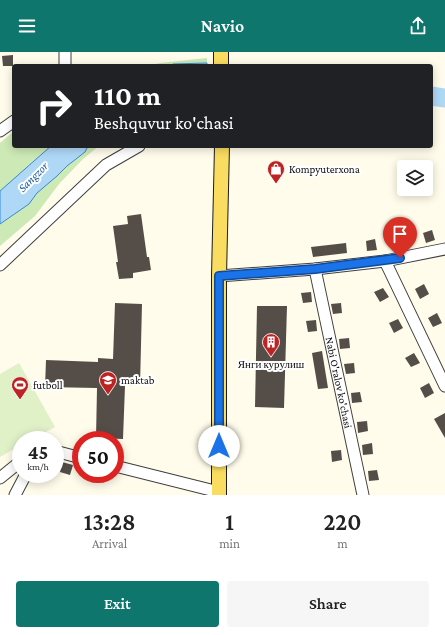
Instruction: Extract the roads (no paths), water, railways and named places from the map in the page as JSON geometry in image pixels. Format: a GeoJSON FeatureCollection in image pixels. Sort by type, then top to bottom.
{"type":"FeatureCollection","features":[{"type":"Feature","properties":{"kind":"main road"},"geometry":{"type":"LineString","coordinates":[[221,52],[221,64]]}},
{"type":"Feature","properties":{"kind":"main road"},"geometry":{"type":"LineString","coordinates":[[219,493],[219,276],[222,148]]}},
{"type":"Feature","properties":{"kind":"street"},"geometry":{"type":"LineString","coordinates":[[65,52],[65,64]]}},
{"type":"Feature","properties":{"kind":"street"},"geometry":{"type":"LineString","coordinates":[[0,131],[12,122]]}},
{"type":"Feature","properties":{"kind":"street"},"geometry":{"type":"LineString","coordinates":[[0,266],[106,165],[136,148]]}},
{"type":"Feature","properties":{"kind":"street"},"geometry":{"type":"LineString","coordinates":[[219,276],[315,269],[385,261],[445,249]]}},
{"type":"Feature","properties":{"kind":"street"},"geometry":{"type":"LineString","coordinates":[[385,261],[445,386]]}},
{"type":"Feature","properties":{"kind":"street","name":"Nabi O'ralov ko'chasi"},"geometry":{"type":"LineString","coordinates":[[315,269],[363,495]]}},
{"type":"Feature","properties":{"kind":"street"},"geometry":{"type":"LineString","coordinates":[[0,478],[12,468]]}},
{"type":"Feature","properties":{"kind":"street"},"geometry":{"type":"LineString","coordinates":[[124,468],[219,493]]}},
{"type":"Feature","properties":{"kind":"street"},"geometry":{"type":"LineString","coordinates":[[15,495],[21,483]]}},
{"type":"Feature","properties":{"kind":"water"},"geometry":{"type":"Polygon","coordinates":[[[207,63],[207,64],[173,64],[207,63]]]}},
{"type":"Feature","properties":{"kind":"water"},"geometry":{"type":"Polygon","coordinates":[[[49,148],[87,148],[85,152],[37,193],[29,204],[0,224],[0,191],[49,148]]]}},
{"type":"Feature","properties":{"kind":"waterway","name":"Sangzor"},"geometry":{"type":"LineString","coordinates":[[433,96],[445,98]]}},
{"type":"Feature","properties":{"kind":"place","name":"Kompyuterxona"},"geometry":{"type":"Point","coordinates":[276,184]}},
{"type":"Feature","properties":{"kind":"place","name":"Янги курулиш"},"geometry":{"type":"Point","coordinates":[271,357]}},
{"type":"Feature","properties":{"kind":"place","name":"maktab"},"geometry":{"type":"Point","coordinates":[108,395]}},
{"type":"Feature","properties":{"kind":"place","name":"futboll"},"geometry":{"type":"Point","coordinates":[20,400]}}]}
